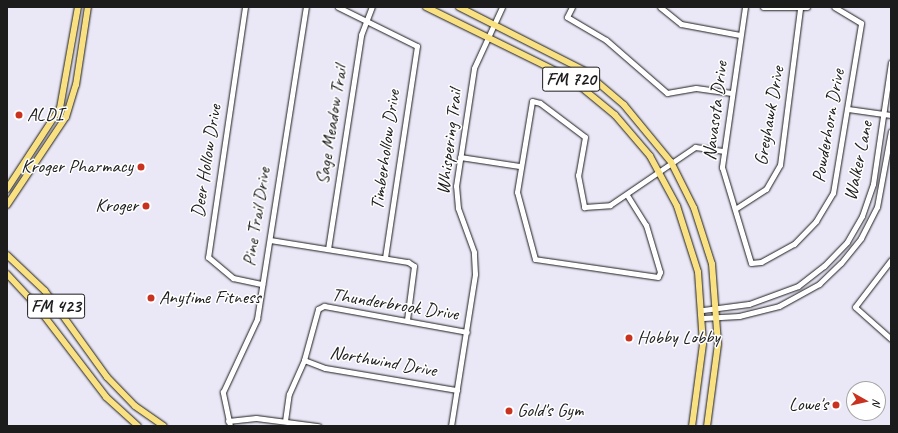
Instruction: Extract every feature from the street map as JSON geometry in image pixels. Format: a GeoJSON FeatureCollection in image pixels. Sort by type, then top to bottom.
{"type":"FeatureCollection","features":[{"type":"Feature","properties":{"kind":"main road"},"geometry":{"type":"LineString","coordinates":[[7,190],[54,121],[69,68],[78,7]]}},
{"type":"Feature","properties":{"kind":"main road"},"geometry":{"type":"LineString","coordinates":[[7,205],[56,136],[71,103],[88,7]]}},
{"type":"Feature","properties":{"kind":"main road","name":"FM 720"},"geometry":{"type":"LineString","coordinates":[[426,7],[488,36],[570,78],[615,115],[659,169],[677,206],[696,261],[703,310],[702,362],[692,426]]}},
{"type":"Feature","properties":{"kind":"main road"},"geometry":{"type":"LineString","coordinates":[[459,7],[583,70],[624,105],[671,162],[694,208],[712,264],[718,318],[707,424],[694,418]]}},
{"type":"Feature","properties":{"kind":"main road"},"geometry":{"type":"LineString","coordinates":[[69,68],[78,70]]}},
{"type":"Feature","properties":{"kind":"main road","name":"FM 423"},"geometry":{"type":"LineString","coordinates":[[7,255],[45,291],[97,364],[135,406],[164,426]]}},
{"type":"Feature","properties":{"kind":"main road","name":"FM 423"},"geometry":{"type":"LineString","coordinates":[[7,274],[35,304],[106,397],[138,426]]}},
{"type":"Feature","properties":{"kind":"main road"},"geometry":{"type":"LineString","coordinates":[[87,372],[97,364]]}},
{"type":"Feature","properties":{"kind":"street","name":"Deer Hollow Drive"},"geometry":{"type":"LineString","coordinates":[[245,7],[208,257],[233,278],[262,284]]}},
{"type":"Feature","properties":{"kind":"street","name":"Pine Trail Drive"},"geometry":{"type":"LineString","coordinates":[[229,423],[223,392],[256,319],[270,240],[306,7]]}},
{"type":"Feature","properties":{"kind":"street"},"geometry":{"type":"LineString","coordinates":[[338,7],[367,20]]}},
{"type":"Feature","properties":{"kind":"street","name":"Sage Meadow Trail"},"geometry":{"type":"LineString","coordinates":[[328,249],[361,35],[372,7]]}},
{"type":"Feature","properties":{"kind":"street","name":"Whispering Trail"},"geometry":{"type":"LineString","coordinates":[[451,426],[475,274],[474,252],[458,208],[456,186],[474,68],[502,7]]}},
{"type":"Feature","properties":{"kind":"street"},"geometry":{"type":"LineString","coordinates":[[572,7],[567,17],[606,40],[667,93],[696,88],[732,93]]}},
{"type":"Feature","properties":{"kind":"street"},"geometry":{"type":"LineString","coordinates":[[660,7],[681,24],[740,35]]}},
{"type":"Feature","properties":{"kind":"street","name":"Navasota Drive"},"geometry":{"type":"LineString","coordinates":[[744,7],[723,151],[722,168],[750,263]]}},
{"type":"Feature","properties":{"kind":"street"},"geometry":{"type":"LineString","coordinates":[[763,7],[807,7]]}},
{"type":"Feature","properties":{"kind":"street","name":"Powderhorn Drive"},"geometry":{"type":"LineString","coordinates":[[750,263],[761,262],[794,244],[816,221],[833,193],[861,23],[834,7]]}},
{"type":"Feature","properties":{"kind":"street","name":"Greyhawk Drive"},"geometry":{"type":"LineString","coordinates":[[735,209],[766,189],[780,165],[800,8]]}},
{"type":"Feature","properties":{"kind":"street","name":"Timberhollow Drive"},"geometry":{"type":"LineString","coordinates":[[367,20],[417,46],[385,258]]}},
{"type":"Feature","properties":{"kind":"street","name":"Walker Lane"},"geometry":{"type":"LineString","coordinates":[[703,310],[762,300],[798,286],[839,252],[855,230],[870,197],[891,62]]}},
{"type":"Feature","properties":{"kind":"street"},"geometry":{"type":"LineString","coordinates":[[627,195],[646,225],[660,272],[658,277],[535,259],[517,192],[519,166],[532,101],[540,103],[585,137],[578,175],[584,207],[610,205],[627,195],[659,169],[695,147],[723,151]]}},
{"type":"Feature","properties":{"kind":"street"},"geometry":{"type":"LineString","coordinates":[[848,109],[891,115]]}},
{"type":"Feature","properties":{"kind":"street","name":"Walker Lane"},"geometry":{"type":"LineString","coordinates":[[703,318],[739,316],[791,301],[819,284],[841,263],[862,238],[877,207],[891,131]]}},
{"type":"Feature","properties":{"kind":"street"},"geometry":{"type":"LineString","coordinates":[[460,157],[519,166]]}},
{"type":"Feature","properties":{"kind":"street"},"geometry":{"type":"LineString","coordinates":[[270,240],[385,258],[414,266],[407,320]]}},
{"type":"Feature","properties":{"kind":"street"},"geometry":{"type":"LineString","coordinates":[[891,262],[855,307],[891,339]]}},
{"type":"Feature","properties":{"kind":"street","name":"Thunderbrook Drive"},"geometry":{"type":"LineString","coordinates":[[304,360],[318,309],[324,306],[467,332]]}},
{"type":"Feature","properties":{"kind":"street"},"geometry":{"type":"LineString","coordinates":[[285,420],[289,394],[304,360]]}},
{"type":"Feature","properties":{"kind":"street","name":"Northwind Drive"},"geometry":{"type":"LineString","coordinates":[[304,360],[325,368],[457,390]]}},
{"type":"Feature","properties":{"kind":"street"},"geometry":{"type":"LineString","coordinates":[[229,423],[256,418],[285,420],[318,426]]}},
{"type":"Feature","properties":{"kind":"place","name":"ALDI"},"geometry":{"type":"Point","coordinates":[19,115]}},
{"type":"Feature","properties":{"kind":"place","name":"Kroger Pharmacy"},"geometry":{"type":"Point","coordinates":[141,167]}},
{"type":"Feature","properties":{"kind":"place","name":"Kroger"},"geometry":{"type":"Point","coordinates":[146,206]}},
{"type":"Feature","properties":{"kind":"place","name":"Anytime Fitness"},"geometry":{"type":"Point","coordinates":[151,298]}},
{"type":"Feature","properties":{"kind":"place","name":"Hobby Lobby"},"geometry":{"type":"Point","coordinates":[629,338]}},
{"type":"Feature","properties":{"kind":"place","name":"Lowe's"},"geometry":{"type":"Point","coordinates":[836,405]}},
{"type":"Feature","properties":{"kind":"place","name":"Gold's Gym"},"geometry":{"type":"Point","coordinates":[509,411]}}]}
